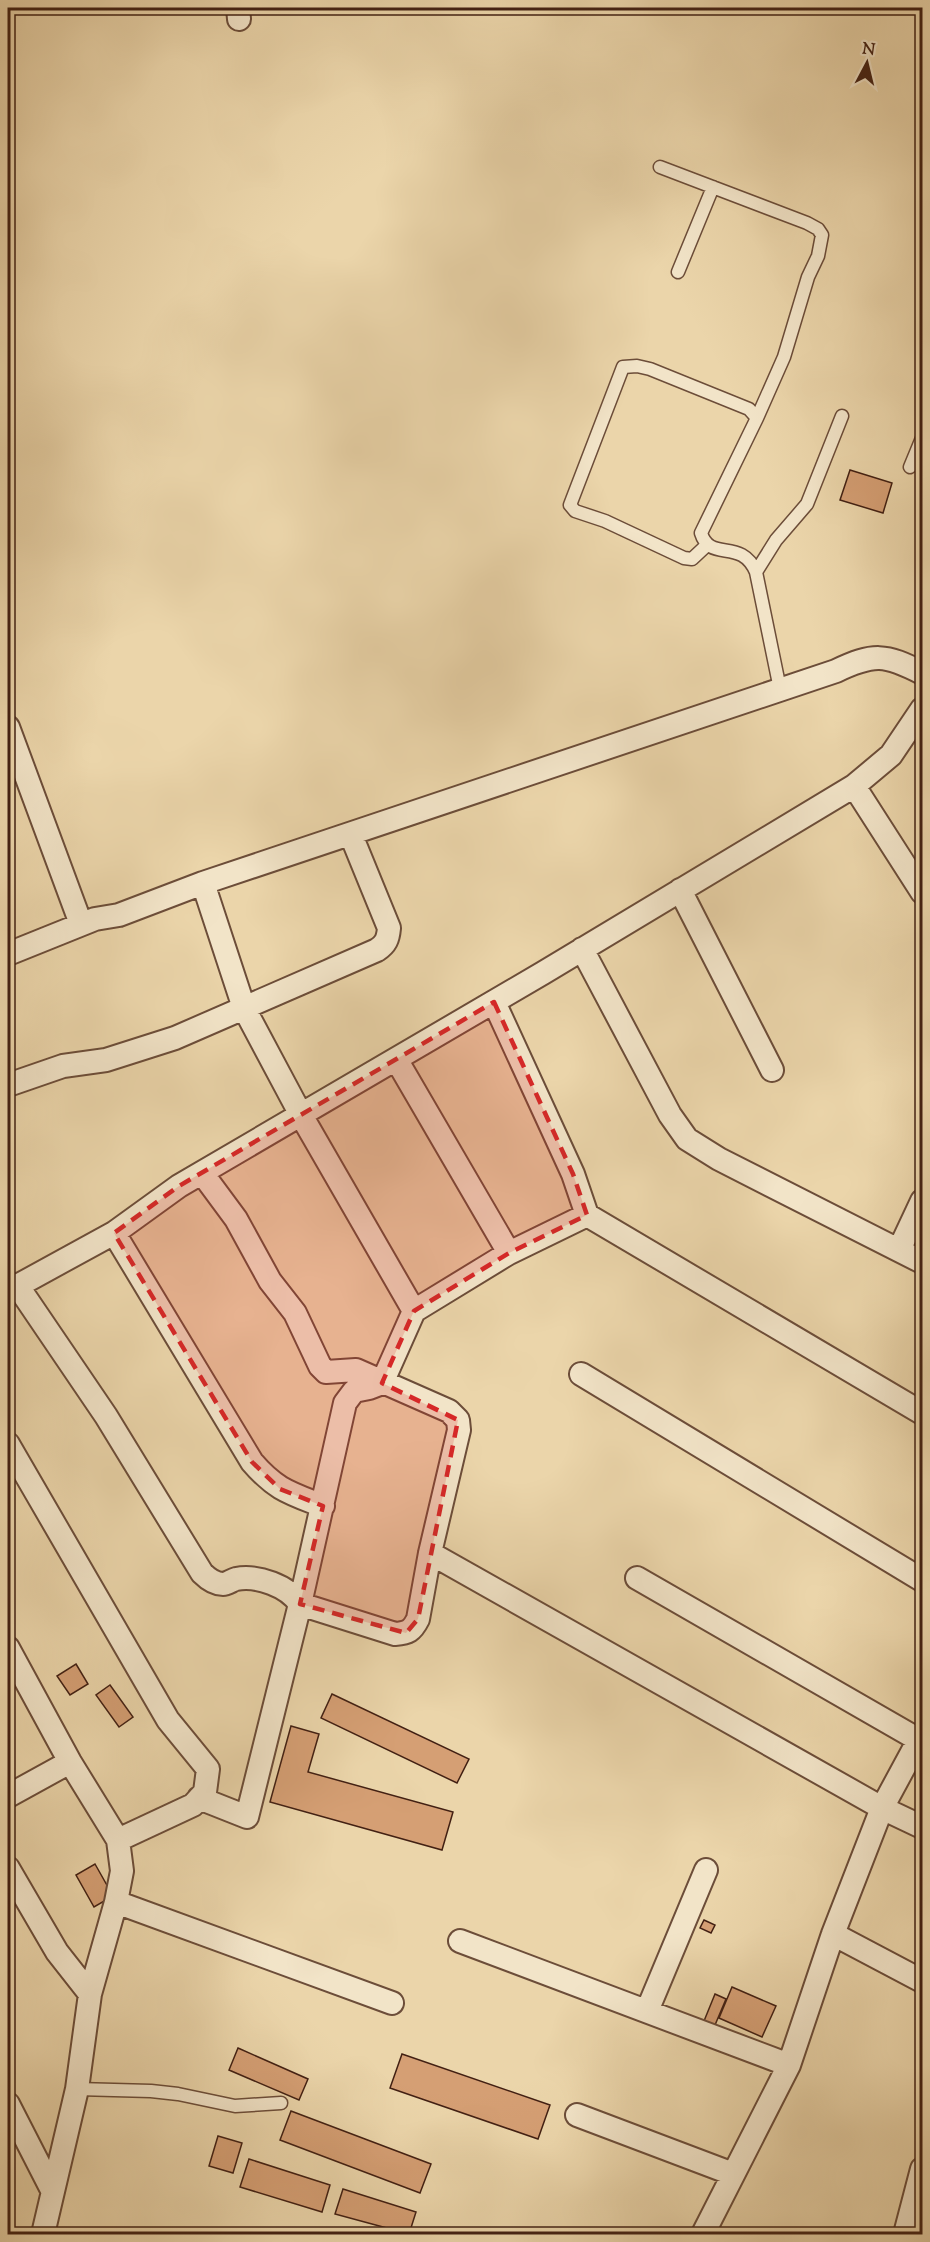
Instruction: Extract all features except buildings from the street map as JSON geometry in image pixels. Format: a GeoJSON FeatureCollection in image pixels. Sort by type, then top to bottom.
{"type":"FeatureCollection","features":[{"type":"Feature","properties":{"kind":"street"},"geometry":{"type":"LineString","coordinates":[[8,954],[95,918],[119,915],[203,883],[836,671],[859,660],[894,659],[922,673]]}},
{"type":"Feature","properties":{"kind":"street"},"geometry":{"type":"LineString","coordinates":[[201,1173],[236,1219],[270,1281],[295,1313],[320,1366],[326,1372],[356,1370],[381,1383],[449,1411],[458,1420],[459,1430],[430,1553],[418,1619],[413,1629],[406,1634],[395,1634],[300,1604],[294,1595],[284,1588],[251,1579],[236,1579],[222,1584],[211,1581],[201,1574],[106,1416],[12,1288],[114,1233],[179,1186],[201,1173],[301,1115],[494,1002],[854,786],[891,754],[922,709]]}},
{"type":"Feature","properties":{"kind":"street"},"geometry":{"type":"LineString","coordinates":[[8,727],[81,924]]}},
{"type":"Feature","properties":{"kind":"street"},"geometry":{"type":"LineString","coordinates":[[854,786],[922,892]]}},
{"type":"Feature","properties":{"kind":"street"},"geometry":{"type":"LineString","coordinates":[[8,1085],[63,1066],[106,1060],[155,1044],[244,1008],[385,945],[388,928],[351,835]]}},
{"type":"Feature","properties":{"kind":"street"},"geometry":{"type":"LineString","coordinates":[[203,883],[244,1008],[301,1115],[414,1311]]}},
{"type":"Feature","properties":{"kind":"street"},"geometry":{"type":"LineString","coordinates":[[680,890],[772,1070]]}},
{"type":"Feature","properties":{"kind":"street"},"geometry":{"type":"LineString","coordinates":[[582,949],[670,1115],[687,1139],[719,1159],[922,1262]]}},
{"type":"Feature","properties":{"kind":"street"},"geometry":{"type":"LineString","coordinates":[[494,1002],[573,1174],[587,1215],[922,1413]]}},
{"type":"Feature","properties":{"kind":"street"},"geometry":{"type":"LineString","coordinates":[[396,1059],[509,1253]]}},
{"type":"Feature","properties":{"kind":"street"},"geometry":{"type":"LineString","coordinates":[[899,1250],[922,1201]]}},
{"type":"Feature","properties":{"kind":"street"},"geometry":{"type":"LineString","coordinates":[[199,1798],[247,1817],[300,1604],[345,1403],[354,1390],[369,1388],[381,1383],[414,1311],[509,1253],[587,1215]]}},
{"type":"Feature","properties":{"kind":"street"},"geometry":{"type":"LineString","coordinates":[[114,1233],[252,1462],[280,1489],[323,1506]]}},
{"type":"Feature","properties":{"kind":"street"},"geometry":{"type":"LineString","coordinates":[[581,1374],[922,1580]]}},
{"type":"Feature","properties":{"kind":"street"},"geometry":{"type":"LineString","coordinates":[[8,1446],[168,1720],[208,1769],[205,1791],[193,1804],[118,1840]]}},
{"type":"Feature","properties":{"kind":"street"},"geometry":{"type":"LineString","coordinates":[[430,1553],[882,1808],[922,1827]]}},
{"type":"Feature","properties":{"kind":"street"},"geometry":{"type":"LineString","coordinates":[[637,1578],[921,1737],[882,1808],[833,1934],[789,2065],[705,2234]]}},
{"type":"Feature","properties":{"kind":"street"},"geometry":{"type":"LineString","coordinates":[[11,1662],[118,1840],[122,1871],[116,1902],[90,1994],[77,2089],[43,2235]]}},
{"type":"Feature","properties":{"kind":"street"},"geometry":{"type":"LineString","coordinates":[[8,1796],[70,1762]]}},
{"type":"Feature","properties":{"kind":"street"},"geometry":{"type":"LineString","coordinates":[[8,1868],[57,1952],[90,1994]]}},
{"type":"Feature","properties":{"kind":"street"},"geometry":{"type":"LineString","coordinates":[[647,2011],[706,1870]]}},
{"type":"Feature","properties":{"kind":"street"},"geometry":{"type":"LineString","coordinates":[[116,1902],[392,2003]]}},
{"type":"Feature","properties":{"kind":"street"},"geometry":{"type":"LineString","coordinates":[[833,1934],[922,1981]]}},
{"type":"Feature","properties":{"kind":"street"},"geometry":{"type":"LineString","coordinates":[[460,1941],[789,2065]]}},
{"type":"Feature","properties":{"kind":"street"},"geometry":{"type":"LineString","coordinates":[[8,2104],[52,2190]]}},
{"type":"Feature","properties":{"kind":"street"},"geometry":{"type":"LineString","coordinates":[[578,2115],[733,2174]]}},
{"type":"Feature","properties":{"kind":"street"},"geometry":{"type":"LineString","coordinates":[[906,2235],[922,2169]]}},
{"type":"Feature","properties":{"kind":"lane"},"geometry":{"type":"LineString","coordinates":[[660,167],[807,224],[818,229],[822,235],[818,256],[808,277],[784,357],[701,533],[707,545],[745,556],[751,561],[756,572],[780,689]]}},
{"type":"Feature","properties":{"kind":"lane"},"geometry":{"type":"LineString","coordinates":[[678,272],[713,187]]}},
{"type":"Feature","properties":{"kind":"lane"},"geometry":{"type":"LineString","coordinates":[[707,545],[692,559],[684,558],[605,521],[575,511],[570,505],[623,368],[637,366],[650,369],[749,409],[757,418]]}},
{"type":"Feature","properties":{"kind":"lane"},"geometry":{"type":"LineString","coordinates":[[756,572],[776,540],[807,504],[842,416]]}},
{"type":"Feature","properties":{"kind":"lane"},"geometry":{"type":"LineString","coordinates":[[910,467],[922,438]]}},
{"type":"Feature","properties":{"kind":"lane"},"geometry":{"type":"LineString","coordinates":[[77,2089],[160,2092],[235,2106],[281,2103]]}},
{"type":"Feature","properties":{"kind":"highlighted area"},"geometry":{"type":"Polygon","coordinates":[[[494,1002],[573,1174],[587,1215],[509,1253],[414,1311],[382,1383],[458,1420],[418,1619],[406,1633],[300,1604],[323,1506],[280,1489],[252,1462],[114,1233],[179,1186],[494,1002]]]}}]}
